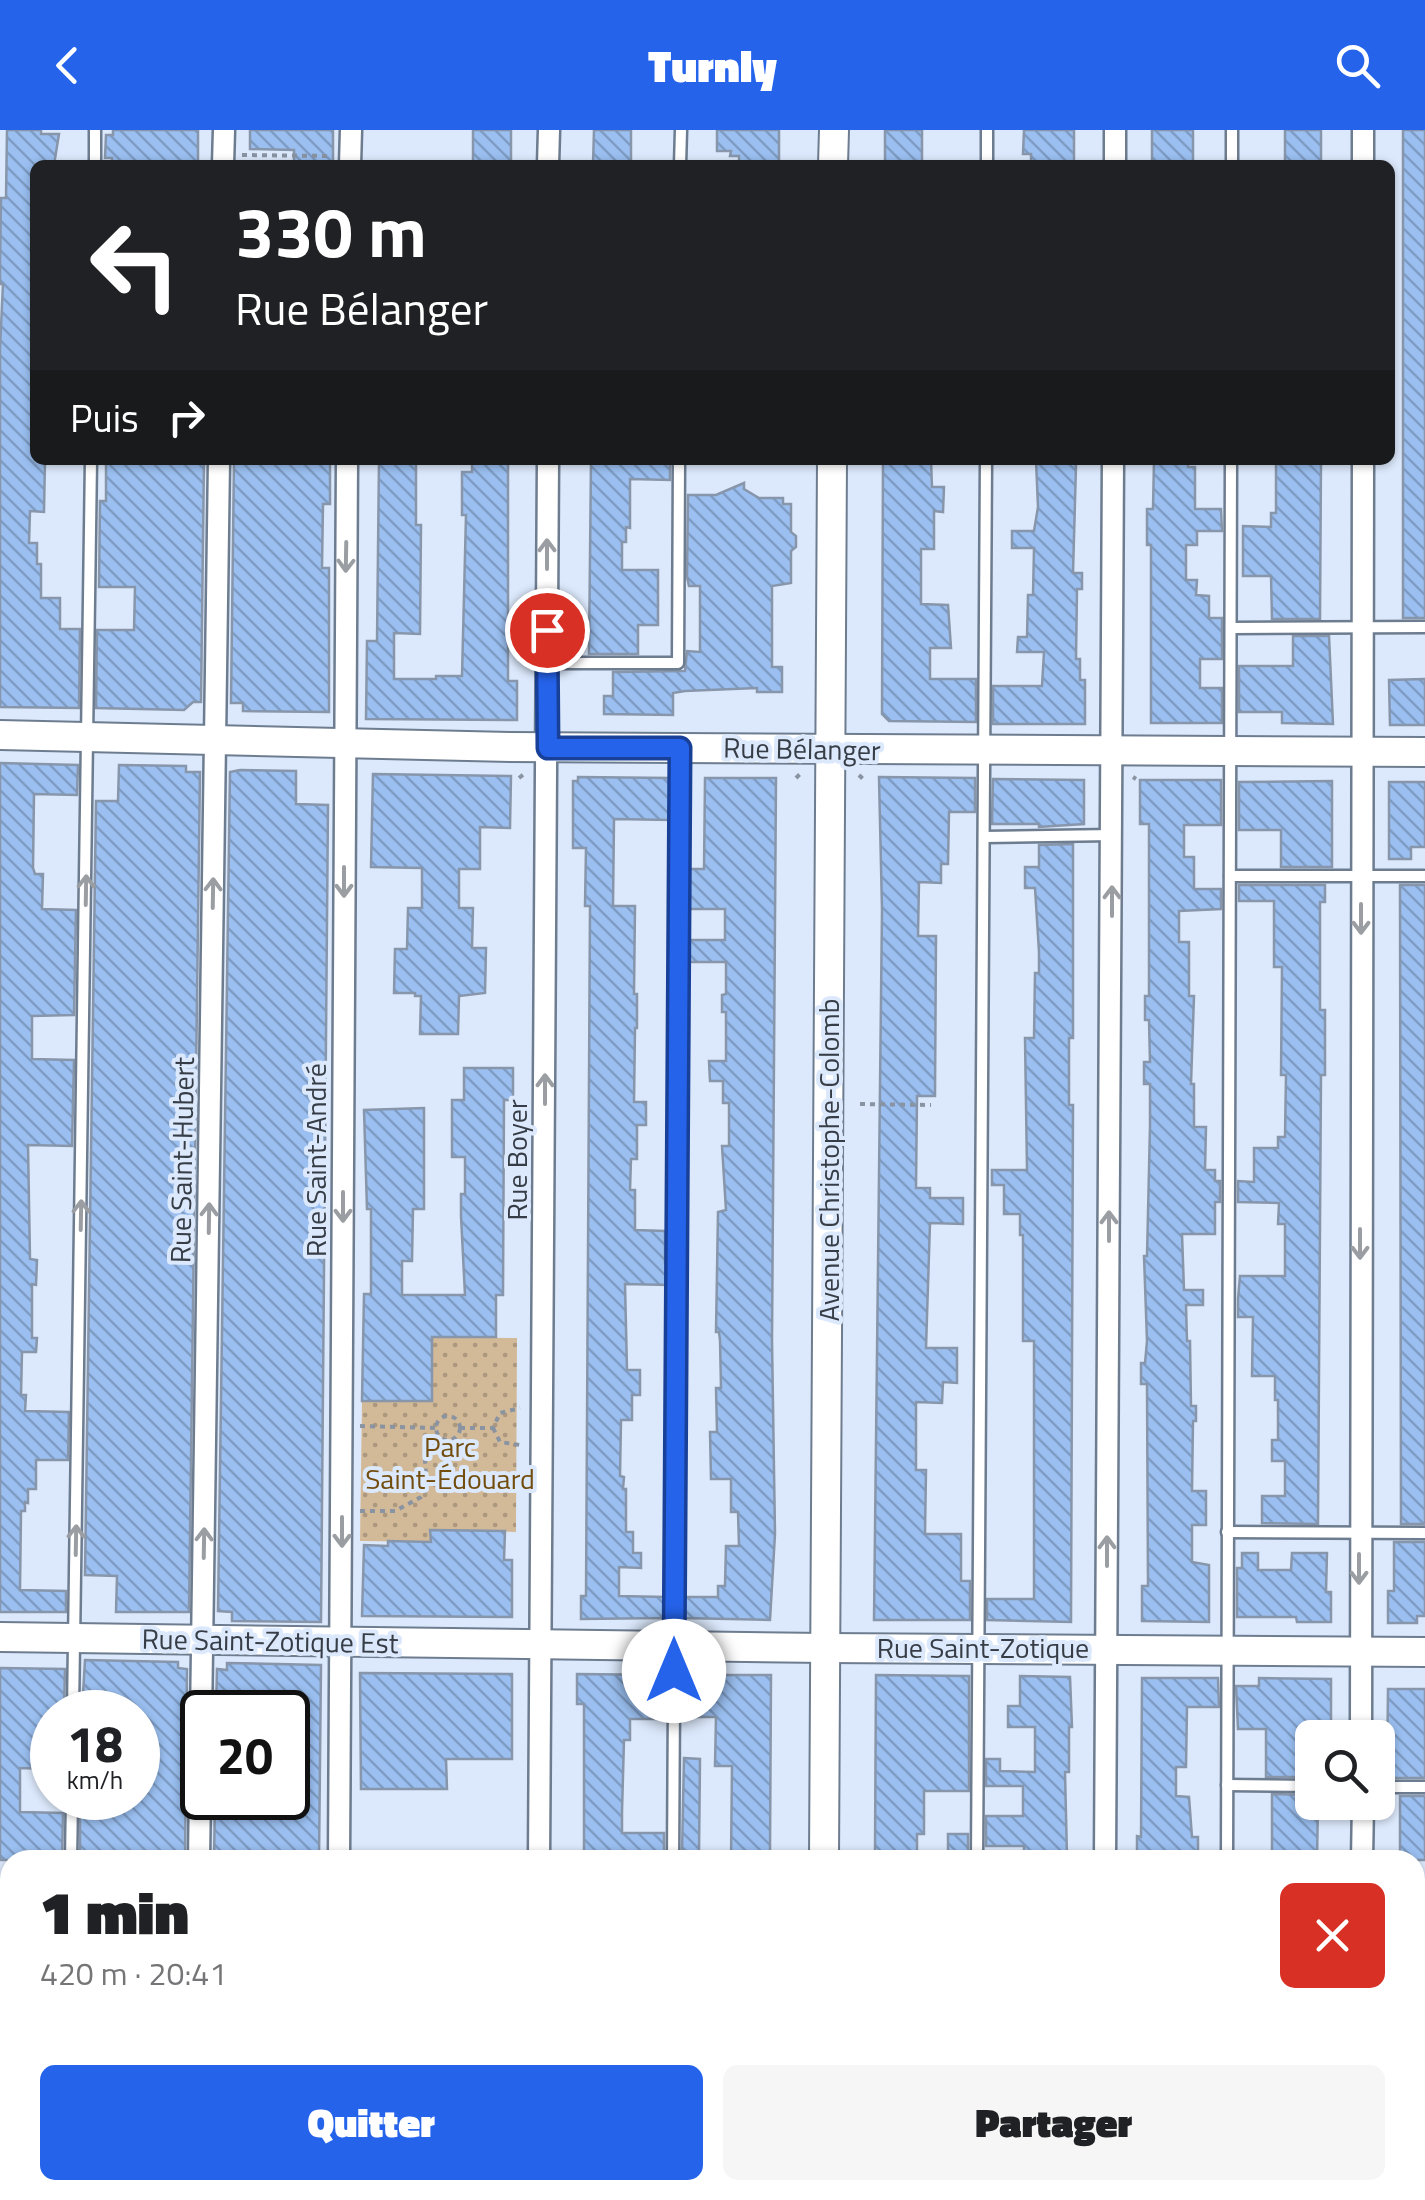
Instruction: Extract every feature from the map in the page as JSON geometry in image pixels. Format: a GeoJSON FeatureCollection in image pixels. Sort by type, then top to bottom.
{"type":"FeatureCollection","features":[{"type":"Feature","properties":{"kind":"street"},"geometry":{"type":"LineString","coordinates":[[224,130],[232,160]]}},
{"type":"Feature","properties":{"kind":"street"},"geometry":{"type":"LineString","coordinates":[[343,160],[351,130]]}},
{"type":"Feature","properties":{"kind":"street"},"geometry":{"type":"LineString","coordinates":[[548,130],[548,160]]}},
{"type":"Feature","properties":{"kind":"street"},"geometry":{"type":"LineString","coordinates":[[834,130],[834,160]]}},
{"type":"Feature","properties":{"kind":"street"},"geometry":{"type":"LineString","coordinates":[[1114,160],[1115,130]]}},
{"type":"Feature","properties":{"kind":"street"},"geometry":{"type":"LineString","coordinates":[[1362,130],[1362,160]]}},
{"type":"Feature","properties":{"kind":"street","name":"Rue Saint-Hubert"},"geometry":{"type":"LineString","coordinates":[[199,1850],[219,465]]}},
{"type":"Feature","properties":{"kind":"street","name":"Rue Saint-André"},"geometry":{"type":"LineString","coordinates":[[339,1850],[347,465]]}},
{"type":"Feature","properties":{"kind":"street","name":"Rue Boyer"},"geometry":{"type":"LineString","coordinates":[[539,1850],[548,465]]}},
{"type":"Feature","properties":{"kind":"street","name":"Avenue Christophe-Colomb"},"geometry":{"type":"LineString","coordinates":[[824,1850],[832,465]]}},
{"type":"Feature","properties":{"kind":"street"},"geometry":{"type":"LineString","coordinates":[[1105,1850],[1114,465]]}},
{"type":"Feature","properties":{"kind":"street"},"geometry":{"type":"LineString","coordinates":[[1361,1720],[1363,465]]}},
{"type":"Feature","properties":{"kind":"street","name":"Rue Bélanger"},"geometry":{"type":"LineString","coordinates":[[0,735],[548,748],[1425,752]]}},
{"type":"Feature","properties":{"kind":"street","name":"Rue Saint-Zotique Est"},"geometry":{"type":"LineString","coordinates":[[0,1636],[541,1644]]}},
{"type":"Feature","properties":{"kind":"street","name":"Rue Saint-Zotique"},"geometry":{"type":"LineString","coordinates":[[541,1644],[1425,1652]]}},
{"type":"Feature","properties":{"kind":"street"},"geometry":{"type":"LineString","coordinates":[[1362,1850],[1363,1820]]}},
{"type":"Feature","properties":{"kind":"lane"},"geometry":{"type":"LineString","coordinates":[[95,130],[95,160]]}},
{"type":"Feature","properties":{"kind":"lane"},"geometry":{"type":"LineString","coordinates":[[680,160],[681,130]]}},
{"type":"Feature","properties":{"kind":"lane"},"geometry":{"type":"LineString","coordinates":[[987,160],[988,130]]}},
{"type":"Feature","properties":{"kind":"lane"},"geometry":{"type":"LineString","coordinates":[[1232,130],[1232,160]]}},
{"type":"Feature","properties":{"kind":"lane"},"geometry":{"type":"LineString","coordinates":[[73,1690],[92,465]]}},
{"type":"Feature","properties":{"kind":"lane"},"geometry":{"type":"LineString","coordinates":[[547,664],[678,662],[679,465]]}},
{"type":"Feature","properties":{"kind":"lane"},"geometry":{"type":"LineString","coordinates":[[977,1850],[986,465]]}},
{"type":"Feature","properties":{"kind":"lane"},"geometry":{"type":"LineString","coordinates":[[1227,1850],[1231,465]]}},
{"type":"Feature","properties":{"kind":"lane"},"geometry":{"type":"LineString","coordinates":[[1231,628],[1425,627]]}},
{"type":"Feature","properties":{"kind":"lane"},"geometry":{"type":"LineString","coordinates":[[672,1850],[680,748]]}},
{"type":"Feature","properties":{"kind":"lane"},"geometry":{"type":"LineString","coordinates":[[984,838],[1112,835]]}},
{"type":"Feature","properties":{"kind":"lane"},"geometry":{"type":"LineString","coordinates":[[1230,876],[1425,876]]}},
{"type":"Feature","properties":{"kind":"lane"},"geometry":{"type":"LineString","coordinates":[[1227,1532],[1425,1533]]}},
{"type":"Feature","properties":{"kind":"lane"},"geometry":{"type":"LineString","coordinates":[[1227,1785],[1295,1786]]}},
{"type":"Feature","properties":{"kind":"lane"},"geometry":{"type":"LineString","coordinates":[[1395,1786],[1425,1787]]}},
{"type":"Feature","properties":{"kind":"lane"},"geometry":{"type":"LineString","coordinates":[[71,1850],[72,1820]]}},
{"type":"Feature","properties":{"kind":"path"},"geometry":{"type":"LineString","coordinates":[[860,1104],[930,1105]]}},
{"type":"Feature","properties":{"kind":"path"},"geometry":{"type":"LineString","coordinates":[[493,1428],[500,1413],[520,1408]]}},
{"type":"Feature","properties":{"kind":"path"},"geometry":{"type":"LineString","coordinates":[[435,1428],[442,1418],[450,1416],[460,1428]]}},
{"type":"Feature","properties":{"kind":"path"},"geometry":{"type":"LineString","coordinates":[[360,1426],[435,1428]]}},
{"type":"Feature","properties":{"kind":"path"},"geometry":{"type":"LineString","coordinates":[[435,1428],[441,1438],[452,1440],[460,1428]]}},
{"type":"Feature","properties":{"kind":"path"},"geometry":{"type":"LineString","coordinates":[[460,1428],[493,1428]]}},
{"type":"Feature","properties":{"kind":"path"},"geometry":{"type":"LineString","coordinates":[[493,1428],[500,1442],[520,1445]]}},
{"type":"Feature","properties":{"kind":"path"},"geometry":{"type":"LineString","coordinates":[[359,1511],[395,1511],[421,1498],[427,1489],[425,1461],[441,1438]]}},
{"type":"Feature","properties":{"kind":"green space","name":"Parc Saint-Édouard"},"geometry":{"type":"Polygon","coordinates":[[[432,1337],[517,1338],[516,1532],[431,1530],[431,1542],[360,1541],[362,1401],[431,1401],[432,1337]]]}},
{"type":"Feature","properties":{"kind":"building"},"geometry":{"type":"Polygon","coordinates":[[[7,130],[59,134],[55,160],[30,160],[30,465],[45,465],[44,512],[30,511],[29,543],[37,543],[41,598],[60,598],[60,629],[80,629],[79,708],[0,707],[0,262],[1,198],[6,198],[7,130]]]}},
{"type":"Feature","properties":{"kind":"building"},"geometry":{"type":"Polygon","coordinates":[[[113,130],[198,130],[198,160],[105,158],[106,135],[113,135],[113,130]]]}},
{"type":"Feature","properties":{"kind":"building"},"geometry":{"type":"Polygon","coordinates":[[[250,130],[333,130],[333,160],[294,160],[294,150],[250,149],[250,130]]]}},
{"type":"Feature","properties":{"kind":"building"},"geometry":{"type":"Polygon","coordinates":[[[473,130],[511,130],[511,160],[473,160],[473,130]]]}},
{"type":"Feature","properties":{"kind":"building"},"geometry":{"type":"Polygon","coordinates":[[[594,130],[631,130],[631,160],[593,160],[594,130]]]}},
{"type":"Feature","properties":{"kind":"building"},"geometry":{"type":"Polygon","coordinates":[[[717,130],[779,130],[779,160],[739,160],[739,156],[730,156],[731,151],[717,151],[717,130]]]}},
{"type":"Feature","properties":{"kind":"building"},"geometry":{"type":"Polygon","coordinates":[[[885,130],[922,130],[922,160],[885,160],[885,130]]]}},
{"type":"Feature","properties":{"kind":"building"},"geometry":{"type":"Polygon","coordinates":[[[1024,130],[1074,130],[1074,160],[1031,160],[1031,154],[1023,154],[1024,130]]]}},
{"type":"Feature","properties":{"kind":"building"},"geometry":{"type":"Polygon","coordinates":[[[1152,130],[1193,130],[1193,160],[1152,160],[1152,130]]]}},
{"type":"Feature","properties":{"kind":"building"},"geometry":{"type":"Polygon","coordinates":[[[1285,130],[1321,130],[1321,160],[1285,160],[1285,130]]]}},
{"type":"Feature","properties":{"kind":"building"},"geometry":{"type":"Polygon","coordinates":[[[1403,130],[1425,130],[1425,618],[1403,618],[1403,130]]]}},
{"type":"Feature","properties":{"kind":"building"},"geometry":{"type":"Polygon","coordinates":[[[106,465],[204,465],[201,702],[193,702],[184,710],[96,708],[97,630],[134,630],[135,587],[99,587],[100,501],[106,501],[106,465]]]}},
{"type":"Feature","properties":{"kind":"building"},"geometry":{"type":"Polygon","coordinates":[[[234,465],[330,465],[330,504],[323,504],[322,568],[329,568],[329,712],[243,711],[243,703],[231,703],[234,465]]]}},
{"type":"Feature","properties":{"kind":"building"},"geometry":{"type":"Polygon","coordinates":[[[379,465],[416,465],[416,525],[421,525],[420,634],[394,633],[394,679],[436,679],[462,676],[466,515],[462,515],[462,472],[472,472],[472,465],[508,465],[508,681],[517,681],[517,720],[366,719],[367,641],[377,641],[379,465]]]}},
{"type":"Feature","properties":{"kind":"building"},"geometry":{"type":"Polygon","coordinates":[[[591,465],[670,465],[670,480],[630,479],[630,528],[626,527],[626,542],[622,542],[622,570],[658,570],[658,625],[638,625],[638,654],[589,654],[591,465]]]}},
{"type":"Feature","properties":{"kind":"building"},"geometry":{"type":"Polygon","coordinates":[[[883,465],[931,465],[932,487],[944,487],[943,512],[934,511],[934,549],[921,549],[921,604],[948,605],[951,648],[930,648],[930,679],[976,679],[976,722],[889,721],[882,714],[883,465]]]}},
{"type":"Feature","properties":{"kind":"building"},"geometry":{"type":"Polygon","coordinates":[[[1036,465],[1076,465],[1073,573],[1082,573],[1082,589],[1077,589],[1076,659],[1080,659],[1080,680],[1085,680],[1085,724],[993,724],[993,686],[1042,686],[1044,652],[1017,652],[1018,637],[1027,637],[1034,548],[1012,548],[1012,531],[1034,531],[1038,507],[1036,465]]]}},
{"type":"Feature","properties":{"kind":"building"},"geometry":{"type":"Polygon","coordinates":[[[1154,465],[1188,465],[1195,467],[1195,509],[1221,509],[1222,531],[1197,531],[1197,545],[1186,545],[1186,580],[1197,580],[1196,595],[1209,596],[1209,618],[1222,618],[1222,659],[1200,659],[1200,688],[1222,688],[1222,723],[1151,723],[1151,545],[1147,545],[1147,509],[1153,509],[1154,465]]]}},
{"type":"Feature","properties":{"kind":"building"},"geometry":{"type":"Polygon","coordinates":[[[1276,465],[1321,465],[1320,619],[1272,619],[1271,576],[1243,576],[1243,526],[1271,527],[1271,513],[1276,513],[1276,465]]]}},
{"type":"Feature","properties":{"kind":"building"},"geometry":{"type":"Polygon","coordinates":[[[744,483],[744,489],[759,498],[783,498],[783,504],[791,504],[791,532],[796,536],[796,547],[791,551],[791,583],[772,586],[772,667],[782,667],[782,692],[757,692],[757,688],[685,691],[673,693],[673,715],[604,714],[604,696],[613,696],[613,672],[685,671],[687,651],[700,652],[700,586],[689,586],[687,577],[688,495],[716,495],[744,483]]]}},
{"type":"Feature","properties":{"kind":"building"},"geometry":{"type":"Polygon","coordinates":[[[1293,636],[1329,636],[1333,724],[1282,723],[1282,712],[1239,712],[1239,666],[1293,666],[1293,636]]]}},
{"type":"Feature","properties":{"kind":"building"},"geometry":{"type":"Polygon","coordinates":[[[1425,679],[1425,725],[1390,725],[1389,680],[1425,679]]]}},
{"type":"Feature","properties":{"kind":"building"},"geometry":{"type":"Polygon","coordinates":[[[0,763],[78,765],[77,795],[34,794],[33,868],[35,874],[43,874],[42,909],[76,910],[74,1015],[32,1016],[32,1059],[74,1060],[72,1146],[28,1145],[30,1259],[37,1260],[36,1285],[32,1284],[32,1338],[37,1338],[36,1352],[22,1352],[21,1395],[26,1395],[25,1411],[69,1412],[68,1460],[36,1460],[36,1489],[28,1489],[28,1503],[25,1502],[25,1511],[21,1511],[20,1590],[66,1591],[66,1612],[0,1612],[0,763]]]}},
{"type":"Feature","properties":{"kind":"building"},"geometry":{"type":"Polygon","coordinates":[[[119,765],[186,766],[186,772],[200,772],[189,1612],[116,1612],[117,1576],[85,1575],[96,801],[118,801],[119,765]]]}},
{"type":"Feature","properties":{"kind":"building"},"geometry":{"type":"Polygon","coordinates":[[[296,771],[296,804],[328,805],[321,1622],[232,1621],[232,1612],[218,1611],[230,772],[296,771]]]}},
{"type":"Feature","properties":{"kind":"building"},"geometry":{"type":"Polygon","coordinates":[[[373,774],[511,776],[510,828],[480,827],[480,869],[459,869],[459,908],[473,908],[472,948],[486,948],[485,993],[459,996],[458,1034],[420,1034],[421,996],[394,993],[395,949],[407,949],[408,908],[422,908],[422,868],[371,867],[373,774]]]}},
{"type":"Feature","properties":{"kind":"building"},"geometry":{"type":"Polygon","coordinates":[[[578,777],[671,778],[671,820],[614,819],[613,906],[635,906],[634,1102],[646,1102],[646,1125],[637,1125],[637,1159],[631,1159],[635,1230],[665,1231],[668,1263],[668,1285],[625,1284],[627,1370],[640,1370],[640,1395],[632,1395],[632,1420],[621,1420],[620,1476],[624,1477],[626,1489],[626,1532],[633,1532],[633,1553],[641,1553],[641,1568],[619,1567],[619,1596],[666,1597],[666,1618],[581,1619],[581,1596],[586,1596],[590,906],[585,906],[586,848],[573,848],[573,781],[578,781],[578,777]]]}},
{"type":"Feature","properties":{"kind":"building"},"geometry":{"type":"Polygon","coordinates":[[[879,777],[975,778],[975,812],[949,812],[948,864],[941,864],[941,883],[919,882],[918,936],[936,936],[935,1096],[917,1096],[916,1188],[930,1188],[930,1198],[963,1198],[963,1224],[930,1223],[926,1348],[957,1348],[957,1383],[943,1382],[942,1403],[916,1402],[916,1470],[926,1470],[925,1534],[961,1534],[961,1581],[970,1581],[970,1620],[874,1620],[882,910],[879,777]]]}},
{"type":"Feature","properties":{"kind":"building"},"geometry":{"type":"Polygon","coordinates":[[[705,778],[776,778],[772,1340],[775,1534],[770,1620],[683,1618],[683,1597],[718,1597],[718,1586],[725,1586],[726,1546],[739,1546],[738,1512],[731,1512],[731,1479],[711,1479],[710,1432],[717,1432],[716,1388],[721,1388],[720,1340],[716,1332],[718,1212],[726,1210],[722,1146],[729,1146],[729,1103],[723,1103],[723,1081],[710,1081],[709,1061],[726,1061],[722,995],[726,994],[726,962],[687,962],[688,940],[725,940],[725,909],[688,909],[688,869],[704,869],[705,778]]]}},
{"type":"Feature","properties":{"kind":"building"},"geometry":{"type":"Polygon","coordinates":[[[993,779],[1084,780],[1084,824],[992,824],[993,779]]]}},
{"type":"Feature","properties":{"kind":"building"},"geometry":{"type":"Polygon","coordinates":[[[1140,780],[1221,780],[1221,825],[1184,825],[1184,857],[1194,857],[1194,889],[1221,889],[1221,909],[1179,911],[1179,942],[1189,942],[1189,996],[1194,996],[1194,1127],[1206,1127],[1205,1170],[1215,1170],[1215,1181],[1220,1181],[1220,1202],[1215,1202],[1215,1234],[1182,1234],[1184,1290],[1203,1290],[1203,1305],[1186,1305],[1191,1406],[1196,1406],[1192,1491],[1206,1491],[1206,1525],[1192,1525],[1192,1562],[1209,1565],[1209,1622],[1142,1621],[1142,1586],[1148,1586],[1147,1384],[1141,1384],[1141,1363],[1145,1363],[1147,1341],[1144,1256],[1150,1126],[1150,1084],[1144,1084],[1144,1062],[1150,1062],[1149,1020],[1145,1020],[1145,996],[1149,996],[1149,824],[1140,824],[1140,780]]]}},
{"type":"Feature","properties":{"kind":"building"},"geometry":{"type":"Polygon","coordinates":[[[1332,781],[1332,867],[1281,867],[1281,830],[1239,830],[1239,782],[1332,781]]]}},
{"type":"Feature","properties":{"kind":"building"},"geometry":{"type":"Polygon","coordinates":[[[1389,782],[1425,782],[1425,847],[1411,847],[1411,859],[1389,859],[1389,782]]]}},
{"type":"Feature","properties":{"kind":"building"},"geometry":{"type":"Polygon","coordinates":[[[1073,844],[1073,1038],[1069,1038],[1069,1105],[1073,1105],[1071,1622],[987,1620],[987,1599],[1034,1599],[1034,1341],[1023,1341],[1020,1214],[1004,1214],[1004,1185],[992,1185],[992,1170],[1027,1170],[1025,1038],[1034,1038],[1039,952],[1035,888],[1025,888],[1025,867],[1039,867],[1039,845],[1073,844]]]}},
{"type":"Feature","properties":{"kind":"building"},"geometry":{"type":"Polygon","coordinates":[[[1239,885],[1325,885],[1325,902],[1320,902],[1320,1010],[1325,1010],[1325,1075],[1321,1075],[1318,1524],[1262,1523],[1262,1496],[1285,1496],[1285,1461],[1272,1461],[1272,1440],[1278,1440],[1275,1376],[1252,1376],[1253,1317],[1238,1317],[1238,1299],[1240,1276],[1285,1276],[1285,1224],[1278,1224],[1279,1203],[1238,1202],[1238,1181],[1254,1182],[1254,1148],[1278,1148],[1278,1137],[1285,1137],[1286,1075],[1281,1075],[1282,967],[1274,967],[1274,901],[1239,901],[1239,885]]]}},
{"type":"Feature","properties":{"kind":"building"},"geometry":{"type":"Polygon","coordinates":[[[1400,885],[1425,885],[1425,1524],[1401,1524],[1400,885]]]}},
{"type":"Feature","properties":{"kind":"building"},"geometry":{"type":"Polygon","coordinates":[[[464,1068],[513,1068],[513,1100],[504,1100],[503,1295],[496,1295],[496,1337],[432,1337],[432,1401],[362,1401],[364,1294],[371,1294],[371,1209],[367,1209],[364,1110],[424,1108],[424,1209],[413,1209],[412,1261],[402,1261],[402,1295],[465,1295],[461,1194],[465,1194],[465,1157],[452,1157],[452,1100],[464,1100],[464,1068]]]}},
{"type":"Feature","properties":{"kind":"building"},"geometry":{"type":"Polygon","coordinates":[[[430,1530],[505,1531],[504,1560],[512,1560],[512,1617],[362,1616],[364,1545],[431,1542],[430,1530]]]}},
{"type":"Feature","properties":{"kind":"building"},"geometry":{"type":"Polygon","coordinates":[[[1394,1542],[1425,1542],[1425,1616],[1417,1616],[1417,1623],[1388,1623],[1388,1591],[1394,1591],[1394,1542]]]}},
{"type":"Feature","properties":{"kind":"building"},"geometry":{"type":"Polygon","coordinates":[[[1242,1553],[1258,1553],[1258,1570],[1291,1570],[1292,1553],[1327,1553],[1326,1592],[1331,1592],[1331,1622],[1297,1622],[1296,1617],[1237,1617],[1237,1568],[1242,1568],[1242,1553]]]}},
{"type":"Feature","properties":{"kind":"building"},"geometry":{"type":"Polygon","coordinates":[[[85,1660],[178,1662],[178,1668],[187,1669],[187,1690],[180,1690],[180,1820],[185,1820],[185,1850],[80,1850],[80,1820],[160,1820],[160,1690],[83,1690],[85,1660]]]}},
{"type":"Feature","properties":{"kind":"building"},"geometry":{"type":"Polygon","coordinates":[[[227,1663],[321,1665],[319,1850],[214,1850],[215,1820],[310,1820],[310,1690],[217,1690],[217,1669],[227,1670],[227,1663]]]}},
{"type":"Feature","properties":{"kind":"building"},"geometry":{"type":"Polygon","coordinates":[[[0,1668],[65,1669],[65,1690],[30,1690],[30,1768],[20,1768],[20,1812],[30,1812],[30,1820],[63,1820],[62,1850],[0,1850],[0,1668]]]}},
{"type":"Feature","properties":{"kind":"building"},"geometry":{"type":"Polygon","coordinates":[[[360,1673],[512,1674],[512,1759],[446,1759],[447,1789],[361,1789],[360,1673]]]}},
{"type":"Feature","properties":{"kind":"building"},"geometry":{"type":"Polygon","coordinates":[[[577,1674],[665,1675],[665,1719],[630,1719],[630,1740],[624,1740],[622,1812],[622,1833],[664,1833],[664,1850],[584,1850],[584,1704],[577,1704],[577,1674]]]}},
{"type":"Feature","properties":{"kind":"building"},"geometry":{"type":"Polygon","coordinates":[[[683,1675],[771,1675],[770,1850],[731,1850],[732,1766],[715,1766],[716,1717],[683,1717],[683,1675]]]}},
{"type":"Feature","properties":{"kind":"building"},"geometry":{"type":"Polygon","coordinates":[[[876,1675],[969,1676],[969,1791],[924,1791],[924,1834],[917,1834],[917,1850],[875,1850],[876,1675]]]}},
{"type":"Feature","properties":{"kind":"building"},"geometry":{"type":"Polygon","coordinates":[[[1020,1676],[1070,1677],[1072,1727],[1069,1772],[1065,1772],[1067,1850],[986,1846],[986,1816],[1023,1816],[1023,1786],[986,1786],[986,1759],[1000,1759],[1000,1771],[1035,1772],[1035,1727],[1008,1727],[1008,1706],[1020,1706],[1020,1676]]]}},
{"type":"Feature","properties":{"kind":"building"},"geometry":{"type":"Polygon","coordinates":[[[1142,1678],[1218,1678],[1219,1707],[1187,1707],[1186,1767],[1176,1767],[1176,1796],[1189,1797],[1192,1837],[1198,1837],[1198,1850],[1137,1850],[1137,1836],[1141,1837],[1142,1678]]]}},
{"type":"Feature","properties":{"kind":"building"},"geometry":{"type":"Polygon","coordinates":[[[1259,1678],[1331,1679],[1331,1720],[1295,1720],[1295,1777],[1266,1777],[1266,1729],[1238,1729],[1236,1686],[1259,1686],[1259,1678]]]}},
{"type":"Feature","properties":{"kind":"building"},"geometry":{"type":"Polygon","coordinates":[[[1388,1689],[1425,1689],[1425,1778],[1395,1778],[1395,1720],[1388,1720],[1388,1689]]]}},
{"type":"Feature","properties":{"kind":"building"},"geometry":{"type":"Polygon","coordinates":[[[684,1758],[700,1759],[699,1850],[682,1850],[684,1758]]]}},
{"type":"Feature","properties":{"kind":"building"},"geometry":{"type":"Polygon","coordinates":[[[1272,1794],[1295,1795],[1295,1820],[1318,1820],[1317,1850],[1272,1850],[1272,1794]]]}},
{"type":"Feature","properties":{"kind":"building"},"geometry":{"type":"Polygon","coordinates":[[[1400,1796],[1425,1796],[1425,1850],[1400,1850],[1400,1796]]]}},
{"type":"Feature","properties":{"kind":"building"},"geometry":{"type":"Polygon","coordinates":[[[948,1834],[968,1834],[968,1850],[948,1850],[948,1834]]]}},
{"type":"Feature","properties":{"kind":"route"},"geometry":{"type":"LineString","coordinates":[[547,630],[548,748],[680,748],[674,1671]]}}]}
